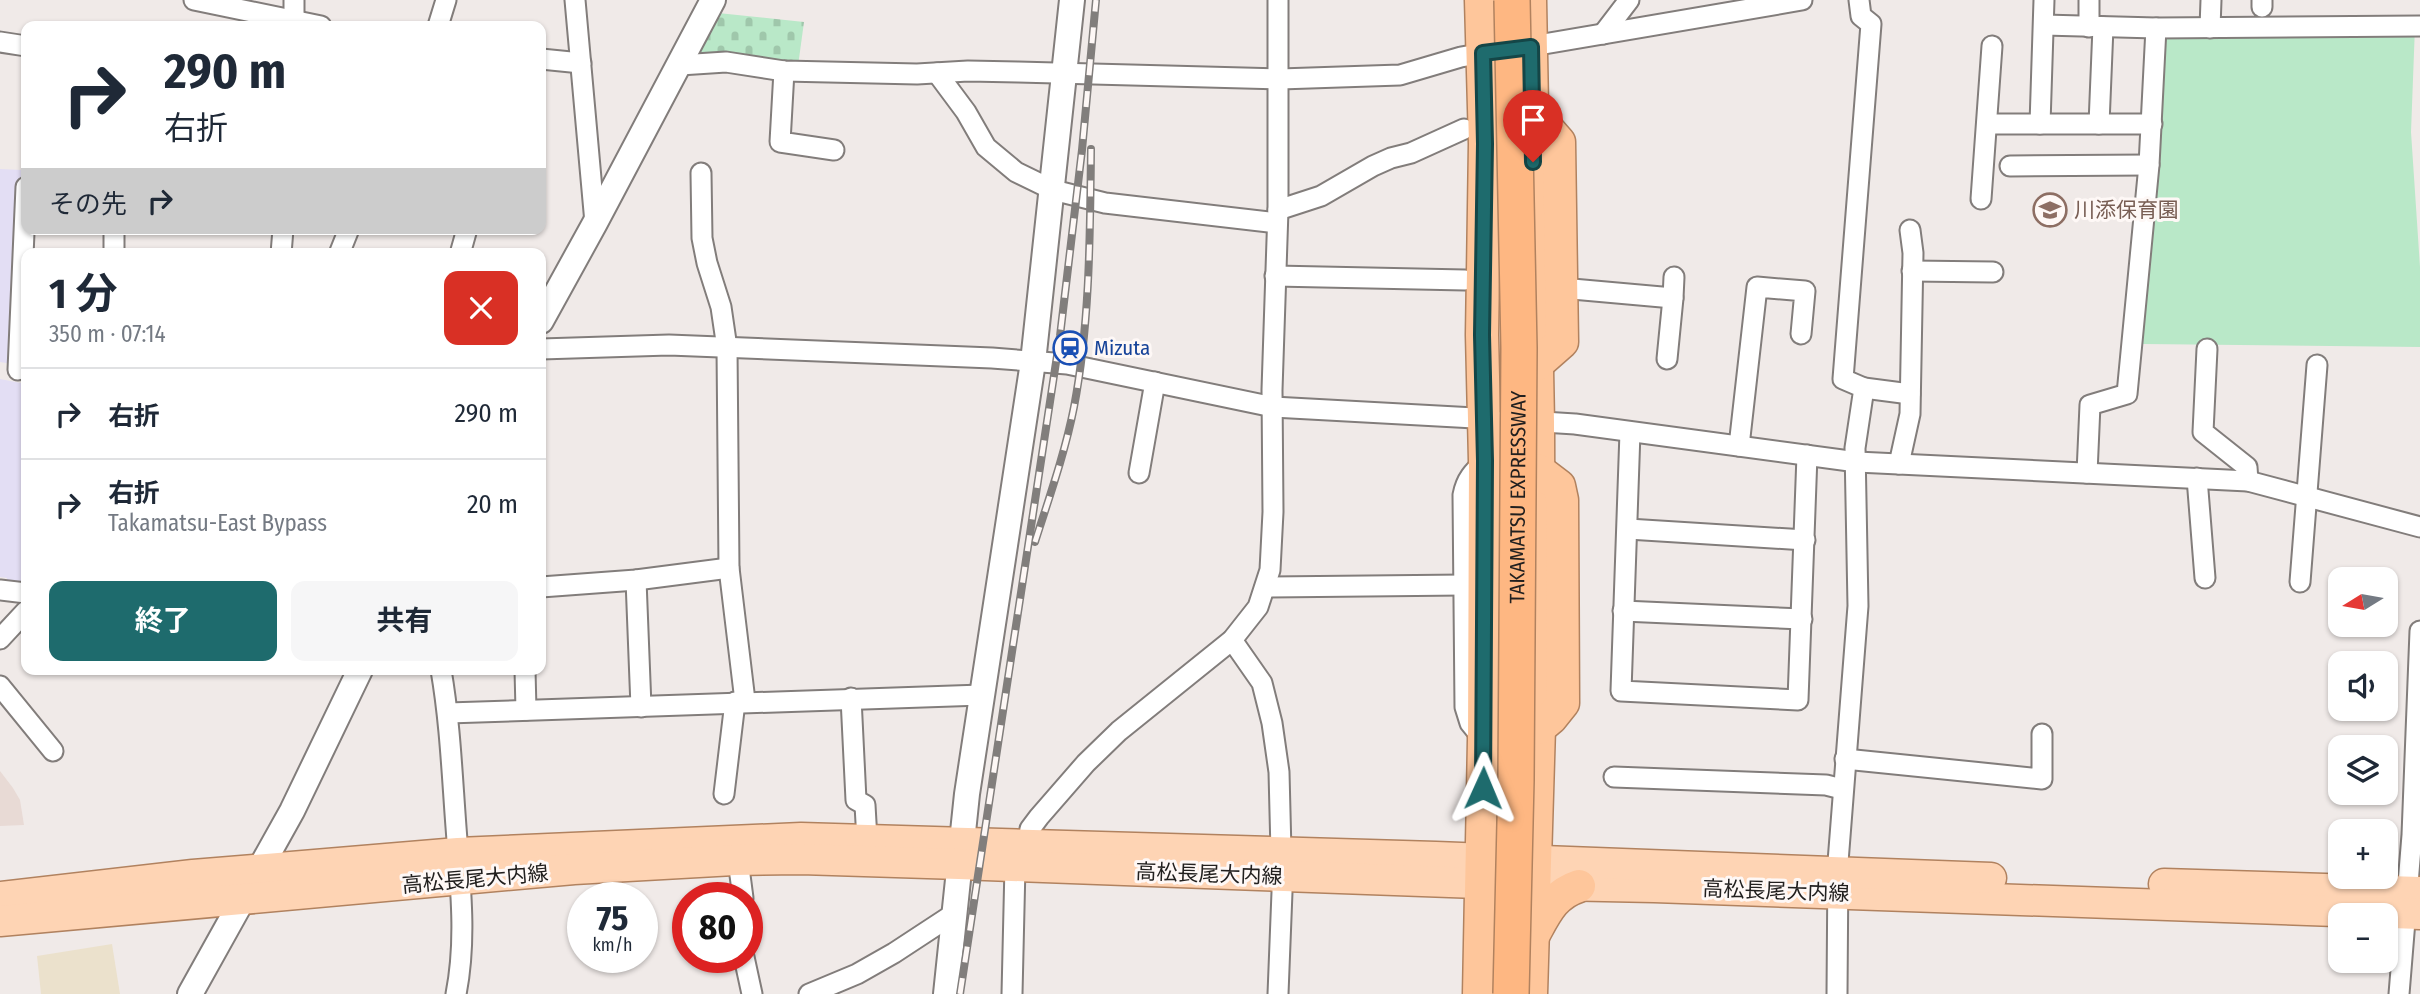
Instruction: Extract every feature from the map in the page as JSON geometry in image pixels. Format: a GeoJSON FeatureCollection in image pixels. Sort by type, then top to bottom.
{"type":"FeatureCollection","features":[{"type":"Feature","properties":{"kind":"highway"},"geometry":{"type":"LineString","coordinates":[[1481,0],[1483,53],[1474,136],[1472,153],[1462,175],[1466,338],[1483,371]]}},
{"type":"Feature","properties":{"kind":"highway","name":"TAKAMATSU EXPRESSWAY"},"geometry":{"type":"LineString","coordinates":[[1495,0],[1499,782],[1495,994]]}},
{"type":"Feature","properties":{"kind":"highway","name":"TAKAMATSU EXPRESSWAY"},"geometry":{"type":"LineString","coordinates":[[1511,994],[1516,780],[1519,348],[1513,0]]}},
{"type":"Feature","properties":{"kind":"highway"},"geometry":{"type":"LineString","coordinates":[[1530,0],[1538,422],[1539,728],[1531,994]]}},
{"type":"Feature","properties":{"kind":"highway"},"geometry":{"type":"LineString","coordinates":[[1532,111],[1559,142],[1562,342],[1536,364]]}},
{"type":"Feature","properties":{"kind":"highway"},"geometry":{"type":"LineString","coordinates":[[1474,136],[1485,461],[1484,740],[1479,994]]}},
{"type":"Feature","properties":{"kind":"highway"},"geometry":{"type":"LineString","coordinates":[[1533,937],[1546,910],[1566,891],[1579,886]]}},
{"type":"Feature","properties":{"kind":"main road","name":"高松長尾大内線"},"geometry":{"type":"LineString","coordinates":[[0,921],[242,900],[459,867],[729,839],[867,839],[960,853]]}},
{"type":"Feature","properties":{"kind":"main road","name":"高松長尾大内線"},"geometry":{"type":"LineString","coordinates":[[0,897],[261,870],[459,867],[575,869],[738,860],[960,853],[2413,903]]}},
{"type":"Feature","properties":{"kind":"main road","name":"高松長尾大内線"},"geometry":{"type":"LineString","coordinates":[[1534,873],[1579,886],[1838,883]]}},
{"type":"Feature","properties":{"kind":"street"},"geometry":{"type":"LineString","coordinates":[[294,0],[294,21]]}},
{"type":"Feature","properties":{"kind":"street"},"geometry":{"type":"LineString","coordinates":[[440,21],[446,0]]}},
{"type":"Feature","properties":{"kind":"street"},"geometry":{"type":"LineString","coordinates":[[575,0],[596,223]]}},
{"type":"Feature","properties":{"kind":"street"},"geometry":{"type":"LineString","coordinates":[[546,312],[713,0]]}},
{"type":"Feature","properties":{"kind":"street"},"geometry":{"type":"LineString","coordinates":[[946,994],[960,853],[1033,362],[1072,0]]}},
{"type":"Feature","properties":{"kind":"street"},"geometry":{"type":"LineString","coordinates":[[1012,994],[1021,855],[1030,829],[1086,763],[1119,731],[1231,640],[1258,607],[1270,570],[1280,79],[1278,0]]}},
{"type":"Feature","properties":{"kind":"street"},"geometry":{"type":"LineString","coordinates":[[1603,34],[1629,0]]}},
{"type":"Feature","properties":{"kind":"street"},"geometry":{"type":"LineString","coordinates":[[680,65],[726,62],[785,71],[968,71],[1280,79],[1400,75],[1483,53],[1802,0]]}},
{"type":"Feature","properties":{"kind":"street"},"geometry":{"type":"LineString","coordinates":[[1859,0],[1861,16],[1871,24],[1843,379],[1864,388],[1910,394]]}},
{"type":"Feature","properties":{"kind":"street"},"geometry":{"type":"LineString","coordinates":[[2039,124],[2044,0]]}},
{"type":"Feature","properties":{"kind":"street"},"geometry":{"type":"LineString","coordinates":[[2089,0],[2096,27],[2099,124]]}},
{"type":"Feature","properties":{"kind":"street"},"geometry":{"type":"LineString","coordinates":[[2210,27],[2211,0]]}},
{"type":"Feature","properties":{"kind":"street"},"geometry":{"type":"LineString","coordinates":[[203,1],[290,21]]}},
{"type":"Feature","properties":{"kind":"street"},"geometry":{"type":"LineString","coordinates":[[2044,25],[2156,28],[2420,26]]}},
{"type":"Feature","properties":{"kind":"street"},"geometry":{"type":"LineString","coordinates":[[2087,473],[2090,405],[2127,394],[2149,165],[2156,28]]}},
{"type":"Feature","properties":{"kind":"street"},"geometry":{"type":"LineString","coordinates":[[0,42],[21,45]]}},
{"type":"Feature","properties":{"kind":"street"},"geometry":{"type":"LineString","coordinates":[[1981,199],[1992,46]]}},
{"type":"Feature","properties":{"kind":"street"},"geometry":{"type":"LineString","coordinates":[[546,60],[581,64]]}},
{"type":"Feature","properties":{"kind":"street"},"geometry":{"type":"LineString","coordinates":[[785,71],[780,142],[834,150]]}},
{"type":"Feature","properties":{"kind":"street"},"geometry":{"type":"LineString","coordinates":[[937,73],[966,112],[986,147],[1016,172],[1053,190],[1105,203],[1278,217],[1391,158],[1474,136]]}},
{"type":"Feature","properties":{"kind":"street"},"geometry":{"type":"LineString","coordinates":[[1987,124],[2151,124]]}},
{"type":"Feature","properties":{"kind":"street"},"geometry":{"type":"LineString","coordinates":[[2010,166],[2149,165]]}},
{"type":"Feature","properties":{"kind":"street"},"geometry":{"type":"LineString","coordinates":[[701,173],[702,238],[721,307],[727,348],[729,568],[740,701],[724,794]]}},
{"type":"Feature","properties":{"kind":"street"},"geometry":{"type":"LineString","coordinates":[[1899,464],[1910,414],[1910,230]]}},
{"type":"Feature","properties":{"kind":"street"},"geometry":{"type":"LineString","coordinates":[[15,369],[21,270]]}},
{"type":"Feature","properties":{"kind":"street"},"geometry":{"type":"LineString","coordinates":[[1912,271],[1993,272]]}},
{"type":"Feature","properties":{"kind":"street"},"geometry":{"type":"LineString","coordinates":[[1275,276],[1465,280]]}},
{"type":"Feature","properties":{"kind":"street"},"geometry":{"type":"LineString","coordinates":[[1667,359],[1674,277]]}},
{"type":"Feature","properties":{"kind":"street"},"geometry":{"type":"LineString","coordinates":[[1739,446],[1757,287],[1805,291],[1801,334]]}},
{"type":"Feature","properties":{"kind":"street"},"geometry":{"type":"LineString","coordinates":[[1561,288],[1672,298]]}},
{"type":"Feature","properties":{"kind":"street"},"geometry":{"type":"LineString","coordinates":[[546,349],[669,345],[1067,364],[1273,407],[1538,422],[1857,462],[2197,478],[2248,474]]}},
{"type":"Feature","properties":{"kind":"street"},"geometry":{"type":"LineString","coordinates":[[2207,349],[2203,432],[2248,474],[2308,497],[2420,527]]}},
{"type":"Feature","properties":{"kind":"street"},"geometry":{"type":"LineString","coordinates":[[2300,582],[2317,365]]}},
{"type":"Feature","properties":{"kind":"street"},"geometry":{"type":"LineString","coordinates":[[1139,473],[1155,382]]}},
{"type":"Feature","properties":{"kind":"street"},"geometry":{"type":"LineString","coordinates":[[1837,994],[1842,789],[1858,606],[1855,448],[1864,388]]}},
{"type":"Feature","properties":{"kind":"street"},"geometry":{"type":"LineString","coordinates":[[1630,432],[1621,691],[1798,700],[1807,455]]}},
{"type":"Feature","properties":{"kind":"street"},"geometry":{"type":"LineString","coordinates":[[1484,740],[1470,723],[1465,707],[1463,495],[1465,483],[1485,461]]}},
{"type":"Feature","properties":{"kind":"street"},"geometry":{"type":"LineString","coordinates":[[2197,478],[2205,578]]}},
{"type":"Feature","properties":{"kind":"street"},"geometry":{"type":"LineString","coordinates":[[1628,529],[1805,540]]}},
{"type":"Feature","properties":{"kind":"street"},"geometry":{"type":"LineString","coordinates":[[546,587],[636,580],[729,568]]}},
{"type":"Feature","properties":{"kind":"street"},"geometry":{"type":"LineString","coordinates":[[636,580],[641,707]]}},
{"type":"Feature","properties":{"kind":"street"},"geometry":{"type":"LineString","coordinates":[[1265,587],[1464,585]]}},
{"type":"Feature","properties":{"kind":"street"},"geometry":{"type":"LineString","coordinates":[[0,590],[21,592]]}},
{"type":"Feature","properties":{"kind":"street"},"geometry":{"type":"LineString","coordinates":[[1623,611],[1802,619]]}},
{"type":"Feature","properties":{"kind":"street"},"geometry":{"type":"LineString","coordinates":[[0,639],[21,616]]}},
{"type":"Feature","properties":{"kind":"street"},"geometry":{"type":"LineString","coordinates":[[2399,994],[2413,903],[2412,835],[2420,631]]}},
{"type":"Feature","properties":{"kind":"street"},"geometry":{"type":"LineString","coordinates":[[1231,640],[1262,683],[1272,723],[1279,772],[1278,994]]}},
{"type":"Feature","properties":{"kind":"street"},"geometry":{"type":"LineString","coordinates":[[190,994],[292,811],[358,675]]}},
{"type":"Feature","properties":{"kind":"street"},"geometry":{"type":"LineString","coordinates":[[442,675],[448,713],[459,867],[461,967],[456,994]]}},
{"type":"Feature","properties":{"kind":"street"},"geometry":{"type":"LineString","coordinates":[[525,675],[526,710]]}},
{"type":"Feature","properties":{"kind":"street"},"geometry":{"type":"LineString","coordinates":[[0,687],[53,751]]}},
{"type":"Feature","properties":{"kind":"street"},"geometry":{"type":"LineString","coordinates":[[448,713],[740,701],[982,695]]}},
{"type":"Feature","properties":{"kind":"street"},"geometry":{"type":"LineString","coordinates":[[851,698],[856,800],[865,805],[867,839]]}},
{"type":"Feature","properties":{"kind":"street"},"geometry":{"type":"LineString","coordinates":[[1845,759],[2042,779],[2042,734]]}},
{"type":"Feature","properties":{"kind":"street"},"geometry":{"type":"LineString","coordinates":[[1614,777],[1826,785],[1842,789]]}},
{"type":"Feature","properties":{"kind":"street"},"geometry":{"type":"LineString","coordinates":[[738,860],[741,882]]}},
{"type":"Feature","properties":{"kind":"street"},"geometry":{"type":"LineString","coordinates":[[809,994],[857,974],[955,912]]}},
{"type":"Feature","properties":{"kind":"street"},"geometry":{"type":"LineString","coordinates":[[747,973],[752,994]]}},
{"type":"Feature","properties":{"kind":"shaded area"},"geometry":{"type":"Polygon","coordinates":[[[0,169],[21,170],[12,364],[0,362],[0,169]]]}},
{"type":"Feature","properties":{"kind":"shaded area"},"geometry":{"type":"Polygon","coordinates":[[[0,379],[21,383],[21,583],[7,583],[7,578],[0,577],[0,379]]]}},
{"type":"Feature","properties":{"kind":"shaded area"},"geometry":{"type":"Polygon","coordinates":[[[0,771],[20,800],[24,825],[0,826],[0,771]]]}},
{"type":"Feature","properties":{"kind":"shaded area"},"geometry":{"type":"Polygon","coordinates":[[[112,944],[120,994],[41,994],[37,956],[112,944]]]}},
{"type":"Feature","properties":{"kind":"green space"},"geometry":{"type":"Polygon","coordinates":[[[718,13],[804,22],[798,66],[694,60],[718,13]]]}},
{"type":"Feature","properties":{"kind":"green space"},"geometry":{"type":"Polygon","coordinates":[[[2415,26],[2411,132],[2420,267],[2420,347],[2143,344],[2161,28],[2415,26]]]}},
{"type":"Feature","properties":{"kind":"railway"},"geometry":{"type":"LineString","coordinates":[[960,994],[1060,336],[1096,0]]}},
{"type":"Feature","properties":{"kind":"railway"},"geometry":{"type":"LineString","coordinates":[[1035,542],[1066,441],[1079,375],[1088,279],[1091,149]]}},
{"type":"Feature","properties":{"kind":"place","name":"川添保育園"},"geometry":{"type":"Point","coordinates":[2050,210]}},
{"type":"Feature","properties":{"kind":"place","name":"Mizuta"},"geometry":{"type":"Point","coordinates":[1070,348]}},
{"type":"Feature","properties":{"kind":"route"},"geometry":{"type":"LineString","coordinates":[[1483,788],[1483,53],[1531,47],[1533,162]]}}]}
